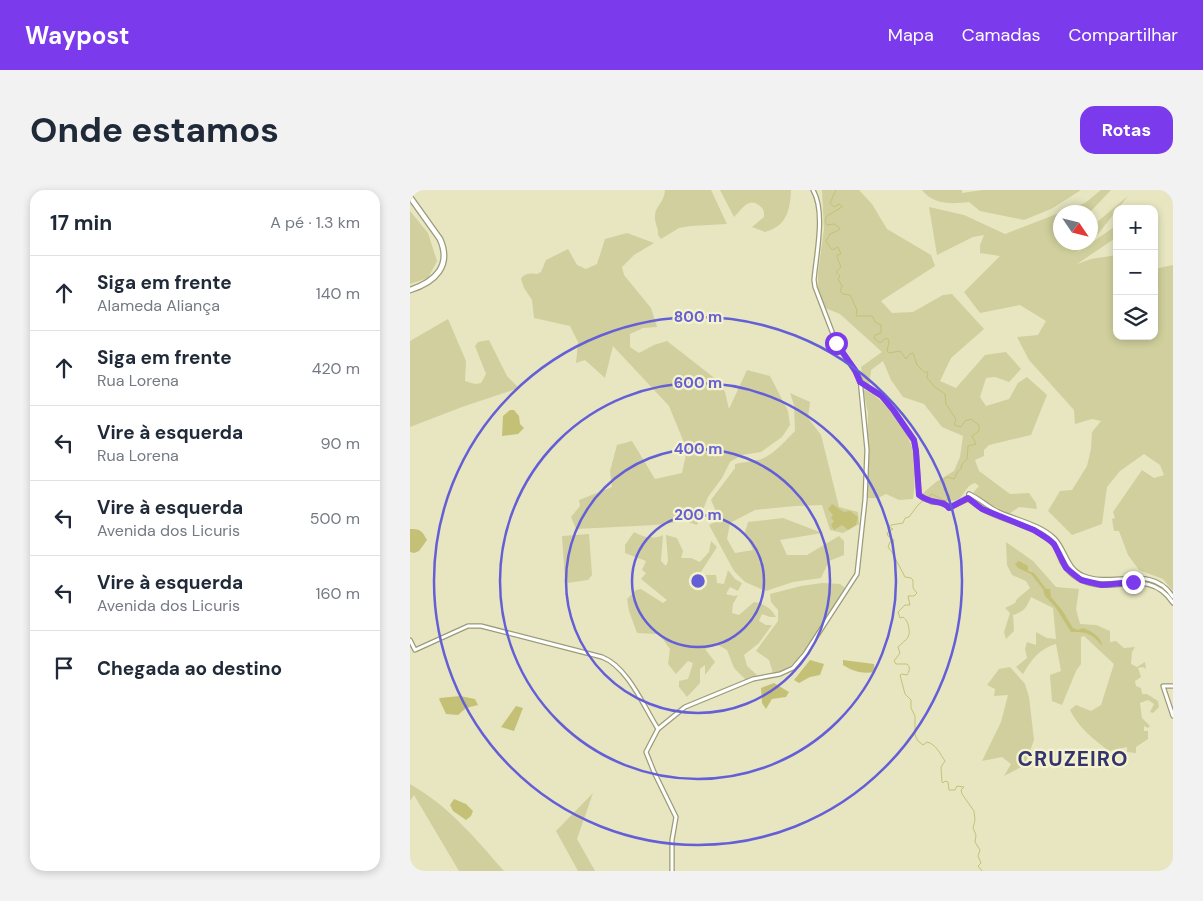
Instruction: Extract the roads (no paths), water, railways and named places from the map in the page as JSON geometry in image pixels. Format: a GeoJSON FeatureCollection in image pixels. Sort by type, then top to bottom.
{"type":"FeatureCollection","features":[{"type":"Feature","properties":{"kind":"main road"},"geometry":{"type":"LineString","coordinates":[[410,197],[440,239],[444,258],[441,268],[434,278],[422,286],[410,290]]}},
{"type":"Feature","properties":{"kind":"street"},"geometry":{"type":"LineString","coordinates":[[672,871],[672,840],[676,817],[647,755],[647,749],[658,729],[685,707],[753,679],[790,671],[806,654],[843,594],[858,574],[865,500],[867,450],[860,382],[855,370],[836,342],[814,280],[820,210],[817,196],[813,190]]}},
{"type":"Feature","properties":{"kind":"street"},"geometry":{"type":"LineString","coordinates":[[860,382],[882,396],[914,440],[919,495],[929,502],[944,503],[949,508],[968,498],[970,494],[999,512],[1035,526],[1049,534],[1058,543],[1071,566],[1083,576],[1101,580],[1146,579],[1166,588],[1173,597]]}},
{"type":"Feature","properties":{"kind":"street"},"geometry":{"type":"LineString","coordinates":[[968,498],[982,509],[1034,530],[1048,539],[1054,544],[1066,568],[1081,580],[1102,585],[1133,582],[1149,584],[1166,595],[1173,603]]}},
{"type":"Feature","properties":{"kind":"street"},"geometry":{"type":"LineString","coordinates":[[410,640],[415,650],[462,629],[474,626],[492,628],[602,657],[614,663],[621,671],[658,729]]}},
{"type":"Feature","properties":{"kind":"street"},"geometry":{"type":"LineString","coordinates":[[1173,686],[1164,686],[1173,716]]}},
{"type":"Feature","properties":{"kind":"waterway"},"geometry":{"type":"LineString","coordinates":[[836,190],[830,203],[834,207],[839,204],[842,207],[827,216],[825,221],[827,225],[834,224],[840,228],[830,234],[826,241],[832,250],[838,247],[841,254],[837,255],[841,267],[836,272],[840,276],[838,279],[842,286],[840,291],[843,294],[850,295],[857,310],[856,316],[871,316],[875,322],[881,325],[881,333],[875,335],[874,338],[880,343],[886,338],[888,339],[887,351],[889,353],[900,351],[906,359],[913,353],[917,365],[924,372],[928,372],[927,378],[945,394],[946,404],[956,419],[955,425],[961,427],[965,421],[971,419],[979,425],[979,431],[972,436],[976,444],[968,446],[967,459],[962,464],[961,469],[954,479],[947,477],[944,479],[944,490],[949,495],[949,498],[945,501],[932,494],[927,498]]}},
{"type":"Feature","properties":{"kind":"waterway"},"geometry":{"type":"LineString","coordinates":[[924,500],[909,517],[905,518],[903,523],[891,525],[889,527],[893,529],[887,533],[894,540],[893,543],[890,542],[888,547],[905,577],[913,580],[913,588],[917,593],[914,596],[908,596],[910,605],[905,605],[898,612],[900,618],[903,617],[907,621],[909,635],[898,647],[900,653],[894,661],[896,664],[907,664],[909,667],[907,675],[900,675],[905,694],[911,700],[911,708],[915,716],[915,735],[918,741],[923,745],[927,742],[933,745],[945,761],[941,767],[942,782],[948,782],[949,790],[955,790],[957,786],[964,787],[961,790],[962,794],[974,811],[975,820],[973,828],[976,835],[975,842],[980,850],[978,856],[981,863],[978,866],[982,871]]}},
{"type":"Feature","properties":{"kind":"district","name":"CRUZEIRO"},"geometry":{"type":"Point","coordinates":[1073,759]}}]}
